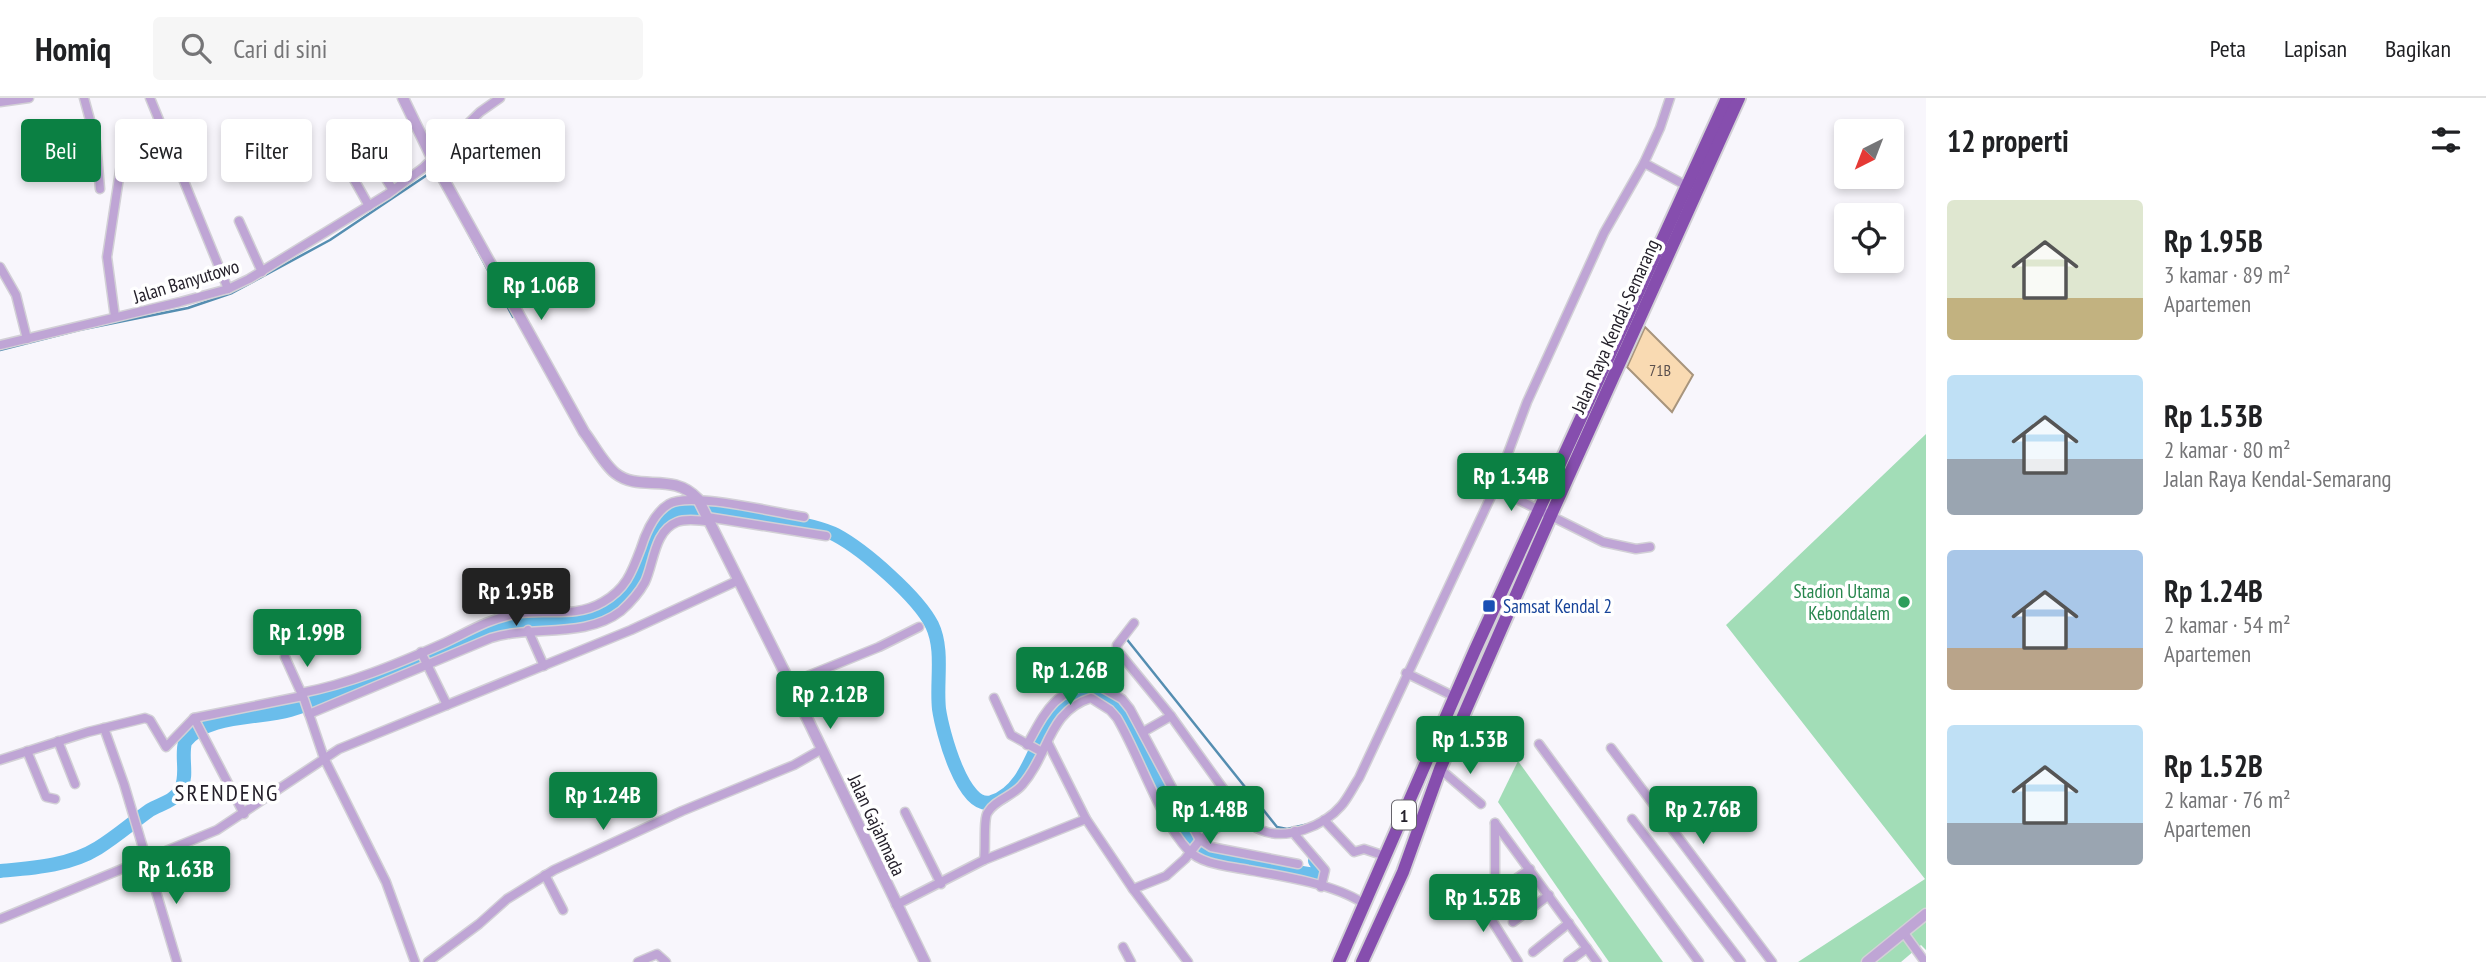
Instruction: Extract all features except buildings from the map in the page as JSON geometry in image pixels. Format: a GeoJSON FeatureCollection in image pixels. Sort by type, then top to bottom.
{"type":"FeatureCollection","features":[{"type":"Feature","properties":{"kind":"highway","name":"Jalan Raya Kendal-Semarang"},"geometry":{"type":"LineString","coordinates":[[1632,322],[1687,186],[1727,98]]}},
{"type":"Feature","properties":{"kind":"highway","name":"Jalan Raya Kendal-Semarang"},"geometry":{"type":"LineString","coordinates":[[1380,862],[1455,697],[1546,512],[1632,322],[1739,98]]}},
{"type":"Feature","properties":{"kind":"highway","name":"Jalan Raya Kendal-Semarang"},"geometry":{"type":"LineString","coordinates":[[1362,962],[1403,872],[1440,769],[1546,512]]}},
{"type":"Feature","properties":{"kind":"highway","name":"1"},"geometry":{"type":"LineString","coordinates":[[1339,962],[1380,862]]}},
{"type":"Feature","properties":{"kind":"street"},"geometry":{"type":"LineString","coordinates":[[0,102],[29,98]]}},
{"type":"Feature","properties":{"kind":"street"},"geometry":{"type":"LineString","coordinates":[[84,98],[96,142],[100,189]]}},
{"type":"Feature","properties":{"kind":"street"},"geometry":{"type":"LineString","coordinates":[[150,98],[158,119]]}},
{"type":"Feature","properties":{"kind":"street"},"geometry":{"type":"LineString","coordinates":[[403,98],[426,146]]}},
{"type":"Feature","properties":{"kind":"street","name":"Jalan Banyutowo"},"geometry":{"type":"LineString","coordinates":[[473,119],[500,98]]}},
{"type":"Feature","properties":{"kind":"street"},"geometry":{"type":"LineString","coordinates":[[1134,623],[1117,645],[1117,650],[1171,716],[1240,812],[1254,827],[1263,831],[1292,832],[1324,820],[1342,806],[1359,778],[1495,488],[1527,402],[1604,233],[1644,163],[1670,98]]}},
{"type":"Feature","properties":{"kind":"street"},"geometry":{"type":"LineString","coordinates":[[1644,163],[1687,186]]}},
{"type":"Feature","properties":{"kind":"street","name":"Jalan Banyutowo"},"geometry":{"type":"LineString","coordinates":[[0,345],[228,289],[262,272],[393,190],[426,165]]}},
{"type":"Feature","properties":{"kind":"street"},"geometry":{"type":"LineString","coordinates":[[116,317],[107,257],[119,182]]}},
{"type":"Feature","properties":{"kind":"street"},"geometry":{"type":"LineString","coordinates":[[183,182],[228,289]]}},
{"type":"Feature","properties":{"kind":"street"},"geometry":{"type":"LineString","coordinates":[[355,182],[369,205]]}},
{"type":"Feature","properties":{"kind":"street"},"geometry":{"type":"LineString","coordinates":[[388,182],[393,190]]}},
{"type":"Feature","properties":{"kind":"street"},"geometry":{"type":"LineString","coordinates":[[445,182],[584,432],[607,464],[626,478],[688,488],[692,500]]}},
{"type":"Feature","properties":{"kind":"street"},"geometry":{"type":"LineString","coordinates":[[239,221],[262,272]]}},
{"type":"Feature","properties":{"kind":"street"},"geometry":{"type":"LineString","coordinates":[[0,267],[13,286],[27,339]]}},
{"type":"Feature","properties":{"kind":"street"},"geometry":{"type":"LineString","coordinates":[[1495,488],[1611,546],[1650,547]]}},
{"type":"Feature","properties":{"kind":"street"},"geometry":{"type":"LineString","coordinates":[[308,712],[424,659],[495,618],[518,613],[573,613],[603,602],[625,585],[632,575],[645,534],[656,516],[668,504],[692,500],[804,517]]}},
{"type":"Feature","properties":{"kind":"street","name":"Jalan Gajahmada"},"geometry":{"type":"LineString","coordinates":[[692,500],[707,517],[733,583],[790,682],[816,751],[905,901],[925,962]]}},
{"type":"Feature","properties":{"kind":"street"},"geometry":{"type":"LineString","coordinates":[[0,760],[58,741],[147,718],[166,747],[195,720],[303,696],[491,638],[528,630],[575,629],[598,624],[619,612],[643,586],[657,544],[670,526],[688,520],[707,517],[826,536]]}},
{"type":"Feature","properties":{"kind":"street"},"geometry":{"type":"LineString","coordinates":[[0,919],[217,830],[339,750],[631,631],[733,583]]}},
{"type":"Feature","properties":{"kind":"street"},"geometry":{"type":"LineString","coordinates":[[790,682],[879,647],[919,627]]}},
{"type":"Feature","properties":{"kind":"street"},"geometry":{"type":"LineString","coordinates":[[528,630],[544,666]]}},
{"type":"Feature","properties":{"kind":"street"},"geometry":{"type":"LineString","coordinates":[[285,657],[303,696],[324,758],[386,882],[415,962]]}},
{"type":"Feature","properties":{"kind":"street"},"geometry":{"type":"LineString","coordinates":[[424,659],[446,705]]}},
{"type":"Feature","properties":{"kind":"street"},"geometry":{"type":"LineString","coordinates":[[1406,673],[1455,697]]}},
{"type":"Feature","properties":{"kind":"street"},"geometry":{"type":"LineString","coordinates":[[1091,697],[1094,684]]}},
{"type":"Feature","properties":{"kind":"street"},"geometry":{"type":"LineString","coordinates":[[1028,745],[1048,707],[1057,698],[1067,691],[1094,684],[1122,699],[1143,732],[1188,823],[1198,858],[1322,884],[1365,898]]}},
{"type":"Feature","properties":{"kind":"street"},"geometry":{"type":"LineString","coordinates":[[984,860],[987,842],[986,814],[1020,788],[1067,709],[1091,697]]}},
{"type":"Feature","properties":{"kind":"street"},"geometry":{"type":"LineString","coordinates":[[1091,697],[1117,718],[1174,830],[1195,846],[1298,864]]}},
{"type":"Feature","properties":{"kind":"street"},"geometry":{"type":"LineString","coordinates":[[994,698],[1011,735],[1041,751]]}},
{"type":"Feature","properties":{"kind":"street"},"geometry":{"type":"LineString","coordinates":[[1143,732],[1171,716]]}},
{"type":"Feature","properties":{"kind":"street"},"geometry":{"type":"LineString","coordinates":[[195,720],[244,814]]}},
{"type":"Feature","properties":{"kind":"street"},"geometry":{"type":"LineString","coordinates":[[104,728],[177,962]]}},
{"type":"Feature","properties":{"kind":"street"},"geometry":{"type":"LineString","coordinates":[[58,741],[75,784]]}},
{"type":"Feature","properties":{"kind":"street"},"geometry":{"type":"LineString","coordinates":[[1048,743],[1086,819],[1133,889],[1188,962]]}},
{"type":"Feature","properties":{"kind":"street"},"geometry":{"type":"LineString","coordinates":[[1539,744],[1699,962]]}},
{"type":"Feature","properties":{"kind":"street"},"geometry":{"type":"LineString","coordinates":[[1611,748],[1772,962]]}},
{"type":"Feature","properties":{"kind":"street"},"geometry":{"type":"LineString","coordinates":[[27,751],[46,797],[55,799]]}},
{"type":"Feature","properties":{"kind":"street"},"geometry":{"type":"LineString","coordinates":[[428,962],[507,899],[545,876],[682,811],[794,765],[816,751]]}},
{"type":"Feature","properties":{"kind":"street"},"geometry":{"type":"LineString","coordinates":[[1440,769],[1481,804]]}},
{"type":"Feature","properties":{"kind":"street"},"geometry":{"type":"LineString","coordinates":[[905,812],[941,884]]}},
{"type":"Feature","properties":{"kind":"street"},"geometry":{"type":"LineString","coordinates":[[1133,889],[1166,876],[1195,846],[1240,812]]}},
{"type":"Feature","properties":{"kind":"street"},"geometry":{"type":"LineString","coordinates":[[905,901],[984,860],[1086,819]]}},
{"type":"Feature","properties":{"kind":"street"},"geometry":{"type":"LineString","coordinates":[[1632,819],[1741,962]]}},
{"type":"Feature","properties":{"kind":"street"},"geometry":{"type":"LineString","coordinates":[[1324,820],[1354,852],[1364,849],[1380,862]]}},
{"type":"Feature","properties":{"kind":"street"},"geometry":{"type":"LineString","coordinates":[[1530,869],[1500,890],[1495,889],[1495,823],[1530,869],[1597,962]]}},
{"type":"Feature","properties":{"kind":"street"},"geometry":{"type":"LineString","coordinates":[[1292,832],[1325,870],[1322,884]]}},
{"type":"Feature","properties":{"kind":"street"},"geometry":{"type":"LineString","coordinates":[[545,876],[563,910]]}},
{"type":"Feature","properties":{"kind":"street"},"geometry":{"type":"LineString","coordinates":[[1474,892],[1518,962]]}},
{"type":"Feature","properties":{"kind":"street"},"geometry":{"type":"LineString","coordinates":[[1513,922],[1549,895]]}},
{"type":"Feature","properties":{"kind":"street"},"geometry":{"type":"LineString","coordinates":[[1867,962],[1926,914]]}},
{"type":"Feature","properties":{"kind":"street"},"geometry":{"type":"LineString","coordinates":[[1533,952],[1569,923]]}},
{"type":"Feature","properties":{"kind":"street"},"geometry":{"type":"LineString","coordinates":[[1904,933],[1925,962]]}},
{"type":"Feature","properties":{"kind":"street"},"geometry":{"type":"LineString","coordinates":[[1123,947],[1131,962]]}},
{"type":"Feature","properties":{"kind":"street"},"geometry":{"type":"LineString","coordinates":[[1568,962],[1587,948]]}},
{"type":"Feature","properties":{"kind":"street"},"geometry":{"type":"LineString","coordinates":[[638,962],[657,954],[666,962]]}},
{"type":"Feature","properties":{"kind":"green space"},"geometry":{"type":"Polygon","coordinates":[[[1926,434],[1926,950],[1921,945],[1901,962],[1798,962],[1925,879],[1726,625],[1926,434]]]}},
{"type":"Feature","properties":{"kind":"green space"},"geometry":{"type":"Polygon","coordinates":[[[1518,761],[1663,962],[1609,962],[1498,802],[1518,761]]]}},
{"type":"Feature","properties":{"kind":"waterway"},"geometry":{"type":"LineString","coordinates":[[0,350],[79,330],[188,308],[232,293],[330,240],[426,176]]}},
{"type":"Feature","properties":{"kind":"waterway"},"geometry":{"type":"LineString","coordinates":[[467,231],[513,317]]}},
{"type":"Feature","properties":{"kind":"waterway"},"geometry":{"type":"LineString","coordinates":[[0,871],[50,865],[87,854],[150,810],[171,799],[183,783],[185,742],[206,726],[277,713],[318,701],[449,649],[490,628],[510,624],[573,621],[597,615],[615,605],[628,592],[663,522],[677,512],[695,508],[767,517],[824,530],[861,551],[903,588],[925,614],[936,635],[939,655],[938,699],[944,734],[963,783],[972,795],[982,802],[992,802],[1014,788],[1056,713],[1089,689],[1103,695],[1128,722],[1150,759],[1181,825],[1200,849],[1239,862],[1320,876],[1321,869],[1315,861]]}},
{"type":"Feature","properties":{"kind":"waterway"},"geometry":{"type":"LineString","coordinates":[[1125,637],[1277,827],[1287,829],[1309,824]]}},
{"type":"Feature","properties":{"kind":"place","name":"Stadion Utama Kebondalem"},"geometry":{"type":"Point","coordinates":[1904,602]}},
{"type":"Feature","properties":{"kind":"place","name":"Samsat Kendal 2"},"geometry":{"type":"Point","coordinates":[1489,606]}},
{"type":"Feature","properties":{"kind":"district","name":"SRENDENG"},"geometry":{"type":"Point","coordinates":[227,792]}}]}
